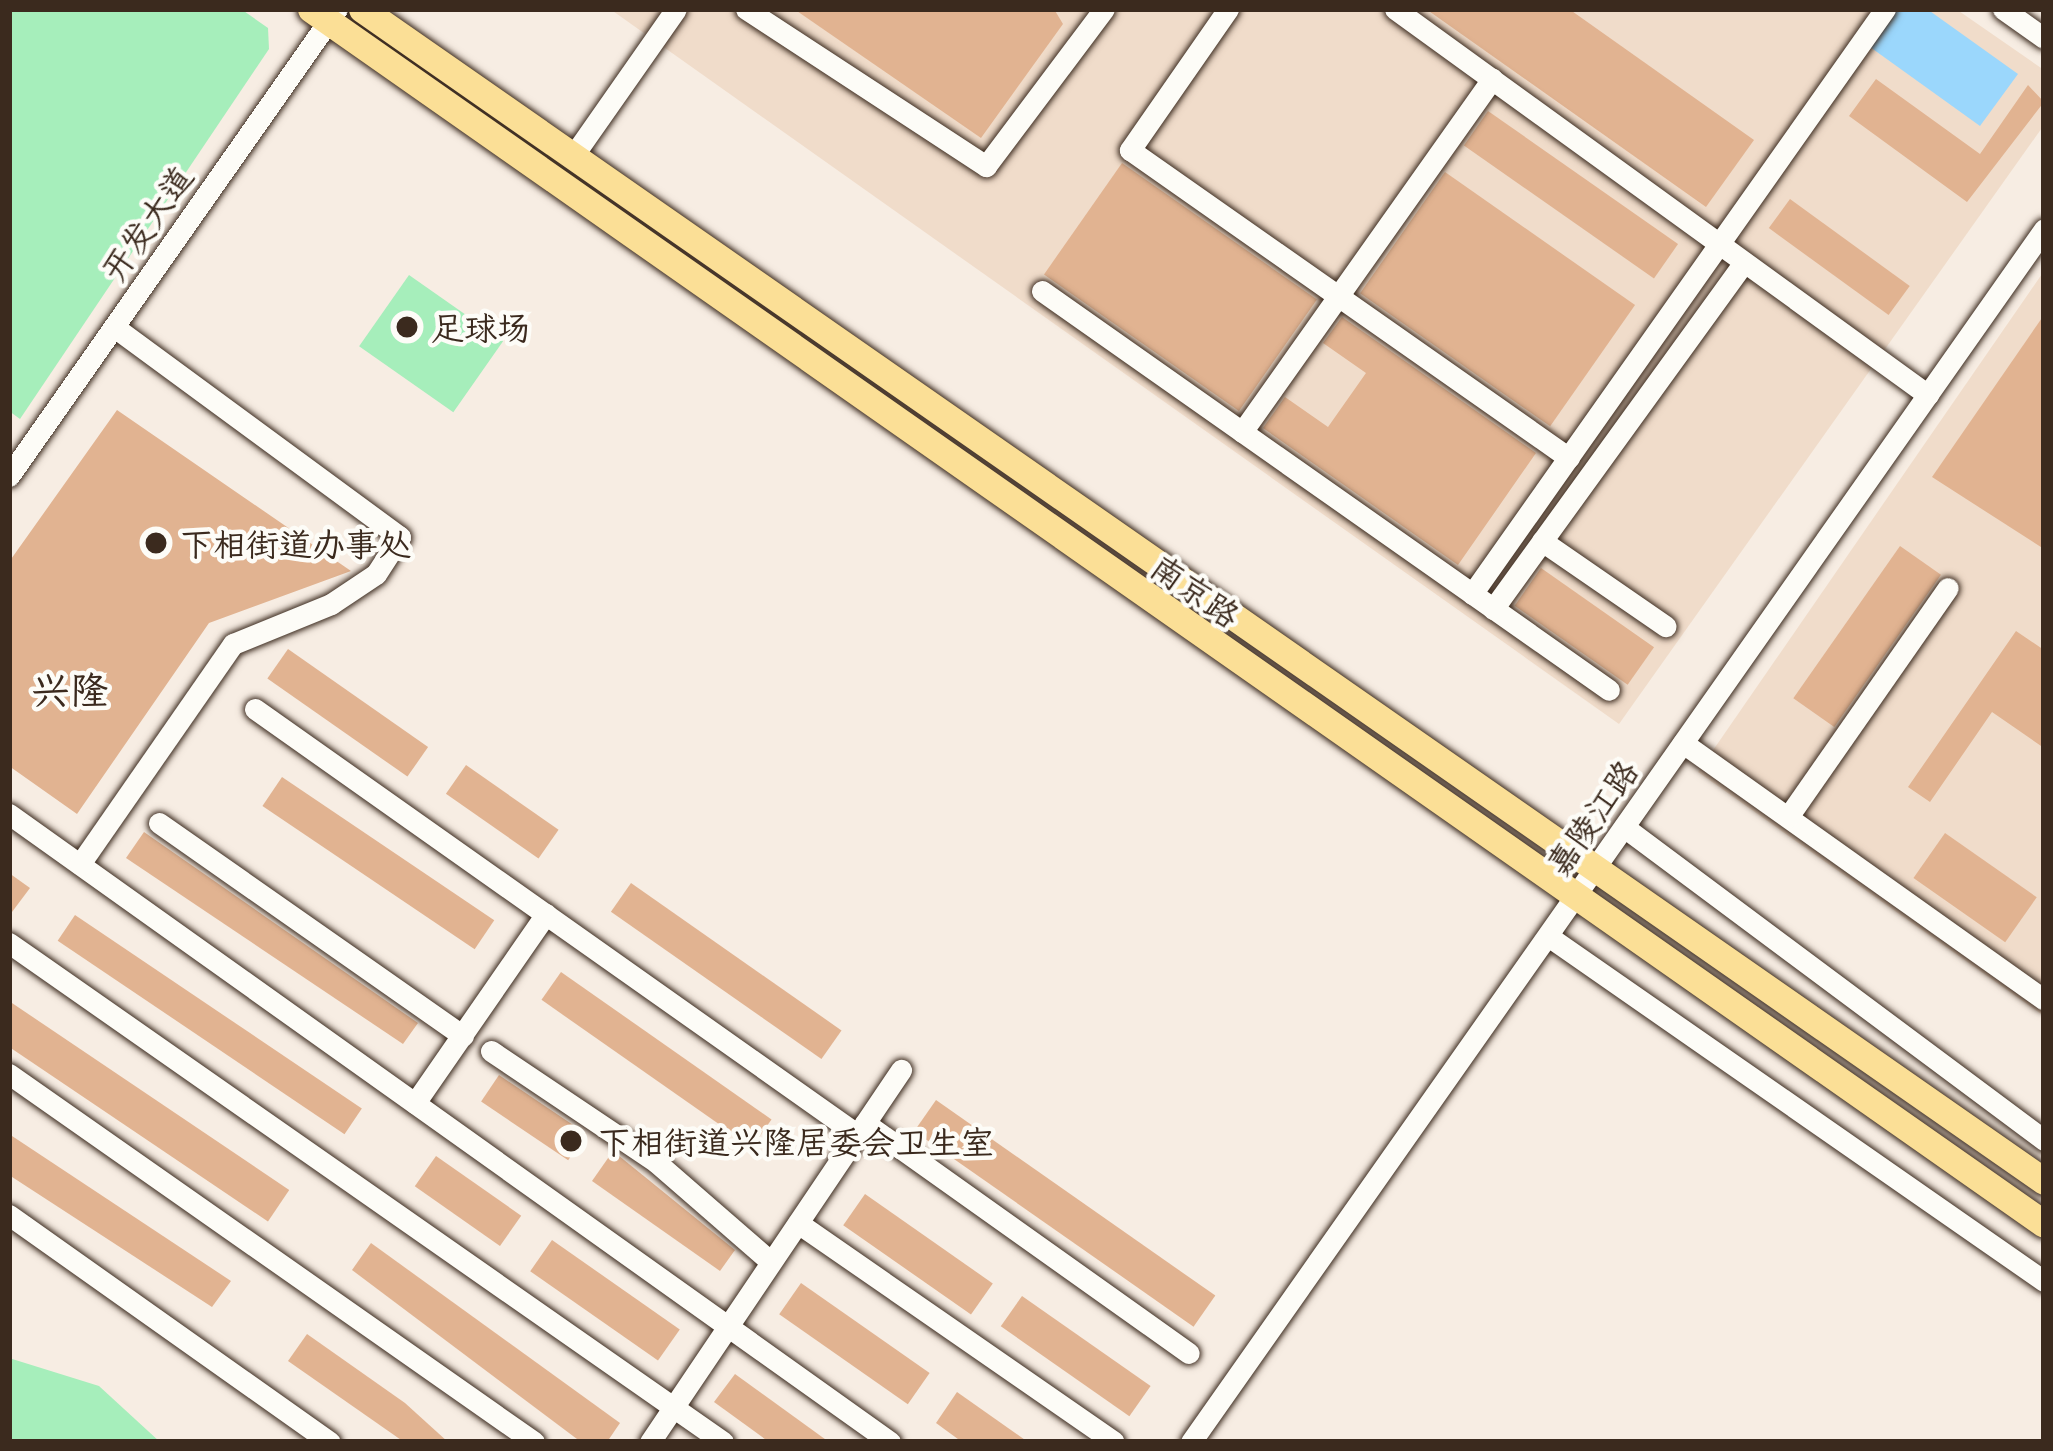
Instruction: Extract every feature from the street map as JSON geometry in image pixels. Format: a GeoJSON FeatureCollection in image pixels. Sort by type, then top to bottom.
{"type":"FeatureCollection","features":[{"type":"Feature","properties":{"kind":"main road","name":"南京路"},"geometry":{"type":"LineString","coordinates":[[362,9],[2044,1180]]}},
{"type":"Feature","properties":{"kind":"main road","name":"南京路"},"geometry":{"type":"LineString","coordinates":[[325,13],[1574,900],[2044,1224]]}},
{"type":"Feature","properties":{"kind":"street"},"geometry":{"type":"LineString","coordinates":[[573,156],[676,9]]}},
{"type":"Feature","properties":{"kind":"street"},"geometry":{"type":"LineString","coordinates":[[746,9],[986,166],[1104,9]]}},
{"type":"Feature","properties":{"kind":"street"},"geometry":{"type":"LineString","coordinates":[[1228,9],[1130,150],[1569,458]]}},
{"type":"Feature","properties":{"kind":"street"},"geometry":{"type":"LineString","coordinates":[[1395,9],[1928,394]]}},
{"type":"Feature","properties":{"kind":"street"},"geometry":{"type":"LineString","coordinates":[[1472,594],[1886,9]]}},
{"type":"Feature","properties":{"kind":"street"},"geometry":{"type":"LineString","coordinates":[[2003,9],[2044,38]]}},
{"type":"Feature","properties":{"kind":"street","name":"开发大道"},"geometry":{"type":"LineString","coordinates":[[9,476],[325,13]]}},
{"type":"Feature","properties":{"kind":"street"},"geometry":{"type":"LineString","coordinates":[[1242,432],[1492,80]]}},
{"type":"Feature","properties":{"kind":"street","name":"嘉陵江路"},"geometry":{"type":"LineString","coordinates":[[1191,1442],[2044,230]]}},
{"type":"Feature","properties":{"kind":"street"},"geometry":{"type":"LineString","coordinates":[[1493,609],[1744,262]]}},
{"type":"Feature","properties":{"kind":"street"},"geometry":{"type":"LineString","coordinates":[[1042,291],[1609,690]]}},
{"type":"Feature","properties":{"kind":"street"},"geometry":{"type":"LineString","coordinates":[[80,864],[233,644],[331,604],[376,574],[400,537],[114,327]]}},
{"type":"Feature","properties":{"kind":"street"},"geometry":{"type":"LineString","coordinates":[[1542,541],[1665,626]]}},
{"type":"Feature","properties":{"kind":"street"},"geometry":{"type":"LineString","coordinates":[[1788,818],[1948,588]]}},
{"type":"Feature","properties":{"kind":"street"},"geometry":{"type":"LineString","coordinates":[[255,709],[1189,1353]]}},
{"type":"Feature","properties":{"kind":"street"},"geometry":{"type":"LineString","coordinates":[[1683,743],[2044,1000]]}},
{"type":"Feature","properties":{"kind":"street"},"geometry":{"type":"LineString","coordinates":[[9,814],[890,1442]]}},
{"type":"Feature","properties":{"kind":"street"},"geometry":{"type":"LineString","coordinates":[[159,823],[463,1036]]}},
{"type":"Feature","properties":{"kind":"street"},"geometry":{"type":"LineString","coordinates":[[1624,827],[2044,1140]]}},
{"type":"Feature","properties":{"kind":"street"},"geometry":{"type":"LineString","coordinates":[[415,1103],[546,914]]}},
{"type":"Feature","properties":{"kind":"street"},"geometry":{"type":"LineString","coordinates":[[1548,936],[2044,1281]]}},
{"type":"Feature","properties":{"kind":"street"},"geometry":{"type":"LineString","coordinates":[[11,949],[724,1442]]}},
{"type":"Feature","properties":{"kind":"street"},"geometry":{"type":"LineString","coordinates":[[491,1051],[672,1175],[772,1262]]}},
{"type":"Feature","properties":{"kind":"street"},"geometry":{"type":"LineString","coordinates":[[650,1442],[902,1070]]}},
{"type":"Feature","properties":{"kind":"street"},"geometry":{"type":"LineString","coordinates":[[9,1074],[534,1442]]}},
{"type":"Feature","properties":{"kind":"street"},"geometry":{"type":"LineString","coordinates":[[9,1215],[330,1442]]}},
{"type":"Feature","properties":{"kind":"street"},"geometry":{"type":"LineString","coordinates":[[798,1222],[1114,1442]]}},
{"type":"Feature","properties":{"kind":"shaded area"},"geometry":{"type":"Polygon","coordinates":[[[610,9],[1956,9],[2044,70],[2044,125],[1619,724],[610,9]]]}},
{"type":"Feature","properties":{"kind":"shaded area"},"geometry":{"type":"Polygon","coordinates":[[[2044,271],[2044,1016],[1698,772],[2044,271]]]}},
{"type":"Feature","properties":{"kind":"green space"},"geometry":{"type":"Polygon","coordinates":[[[9,9],[241,9],[268,28],[269,49],[20,419],[9,411],[9,9]]]}},
{"type":"Feature","properties":{"kind":"green space"},"geometry":{"type":"Polygon","coordinates":[[[409,275],[503,341],[453,412],[359,346],[409,275]]]}},
{"type":"Feature","properties":{"kind":"green space"},"geometry":{"type":"Polygon","coordinates":[[[9,1358],[99,1386],[160,1442],[9,1442],[9,1358]]]}},
{"type":"Feature","properties":{"kind":"water"},"geometry":{"type":"Polygon","coordinates":[[[1897,9],[1927,9],[2018,74],[1980,126],[1870,47],[1897,9]]]}},
{"type":"Feature","properties":{"kind":"building"},"geometry":{"type":"Polygon","coordinates":[[[794,9],[1054,9],[1063,24],[981,138],[794,9]]]}},
{"type":"Feature","properties":{"kind":"building"},"geometry":{"type":"Polygon","coordinates":[[[1426,9],[1569,9],[1754,140],[1706,207],[1426,9]]]}},
{"type":"Feature","properties":{"kind":"building"},"geometry":{"type":"Polygon","coordinates":[[[1876,79],[1980,154],[2028,85],[2044,102],[1967,202],[1849,116],[1876,79]]]}},
{"type":"Feature","properties":{"kind":"building"},"geometry":{"type":"Polygon","coordinates":[[[1488,111],[1678,244],[1654,278],[1464,145],[1488,111]]]}},
{"type":"Feature","properties":{"kind":"building"},"geometry":{"type":"Polygon","coordinates":[[[1122,163],[1317,300],[1239,411],[1044,274],[1122,163]]]}},
{"type":"Feature","properties":{"kind":"building"},"geometry":{"type":"Polygon","coordinates":[[[1445,172],[1635,305],[1550,426],[1360,293],[1445,172]]]}},
{"type":"Feature","properties":{"kind":"building"},"geometry":{"type":"Polygon","coordinates":[[[1790,199],[1910,286],[1889,315],[1769,228],[1790,199]]]}},
{"type":"Feature","properties":{"kind":"building"},"geometry":{"type":"Polygon","coordinates":[[[2044,315],[2044,549],[1932,477],[2044,315]]]}},
{"type":"Feature","properties":{"kind":"building"},"geometry":{"type":"Polygon","coordinates":[[[1342,317],[1536,453],[1458,565],[1263,428],[1285,397],[1328,427],[1366,373],[1323,343],[1342,317]]]}},
{"type":"Feature","properties":{"kind":"building"},"geometry":{"type":"Polygon","coordinates":[[[117,410],[351,571],[209,623],[77,814],[9,766],[9,562],[117,410]]]}},
{"type":"Feature","properties":{"kind":"building"},"geometry":{"type":"Polygon","coordinates":[[[1900,546],[1941,575],[1834,727],[1793,698],[1900,546]]]}},
{"type":"Feature","properties":{"kind":"building"},"geometry":{"type":"Polygon","coordinates":[[[1541,568],[1654,647],[1628,685],[1515,606],[1541,568]]]}},
{"type":"Feature","properties":{"kind":"building"},"geometry":{"type":"Polygon","coordinates":[[[2016,631],[2044,650],[2044,748],[1992,712],[1930,802],[1908,787],[2016,631]]]}},
{"type":"Feature","properties":{"kind":"building"},"geometry":{"type":"Polygon","coordinates":[[[288,649],[428,747],[407,777],[267,678],[288,649]]]}},
{"type":"Feature","properties":{"kind":"building"},"geometry":{"type":"Polygon","coordinates":[[[466,765],[559,830],[538,858],[446,794],[466,765]]]}},
{"type":"Feature","properties":{"kind":"building"},"geometry":{"type":"Polygon","coordinates":[[[282,777],[494,920],[475,949],[262,806],[282,777]]]}},
{"type":"Feature","properties":{"kind":"building"},"geometry":{"type":"Polygon","coordinates":[[[144,832],[418,1023],[403,1044],[126,858],[144,832]]]}},
{"type":"Feature","properties":{"kind":"building"},"geometry":{"type":"Polygon","coordinates":[[[1945,833],[2037,897],[2005,942],[1913,878],[1945,833]]]}},
{"type":"Feature","properties":{"kind":"building"},"geometry":{"type":"Polygon","coordinates":[[[9,873],[30,888],[9,916],[9,873]]]}},
{"type":"Feature","properties":{"kind":"building"},"geometry":{"type":"Polygon","coordinates":[[[631,883],[842,1030],[821,1059],[611,912],[631,883]]]}},
{"type":"Feature","properties":{"kind":"building"},"geometry":{"type":"Polygon","coordinates":[[[75,915],[362,1108],[345,1134],[58,941],[75,915]]]}},
{"type":"Feature","properties":{"kind":"building"},"geometry":{"type":"Polygon","coordinates":[[[561,972],[772,1119],[752,1147],[541,1000],[561,972]]]}},
{"type":"Feature","properties":{"kind":"building"},"geometry":{"type":"Polygon","coordinates":[[[9,1001],[289,1190],[268,1222],[9,1047],[9,1001]]]}},
{"type":"Feature","properties":{"kind":"building"},"geometry":{"type":"Polygon","coordinates":[[[499,1075],[586,1134],[568,1160],[481,1102],[499,1075]]]}},
{"type":"Feature","properties":{"kind":"building"},"geometry":{"type":"Polygon","coordinates":[[[936,1100],[1215,1296],[1194,1327],[914,1131],[936,1100]]]}},
{"type":"Feature","properties":{"kind":"building"},"geometry":{"type":"Polygon","coordinates":[[[9,1134],[231,1281],[212,1307],[9,1175],[9,1134]]]}},
{"type":"Feature","properties":{"kind":"building"},"geometry":{"type":"Polygon","coordinates":[[[613,1151],[735,1250],[720,1271],[592,1181],[613,1151]]]}},
{"type":"Feature","properties":{"kind":"building"},"geometry":{"type":"Polygon","coordinates":[[[436,1156],[521,1216],[500,1246],[415,1186],[436,1156]]]}},
{"type":"Feature","properties":{"kind":"building"},"geometry":{"type":"Polygon","coordinates":[[[865,1194],[993,1283],[971,1315],[843,1225],[865,1194]]]}},
{"type":"Feature","properties":{"kind":"building"},"geometry":{"type":"Polygon","coordinates":[[[552,1240],[680,1329],[658,1361],[530,1271],[552,1240]]]}},
{"type":"Feature","properties":{"kind":"building"},"geometry":{"type":"Polygon","coordinates":[[[371,1243],[620,1423],[607,1442],[581,1442],[352,1270],[371,1243]]]}},
{"type":"Feature","properties":{"kind":"building"},"geometry":{"type":"Polygon","coordinates":[[[801,1283],[930,1373],[908,1404],[779,1314],[801,1283]]]}},
{"type":"Feature","properties":{"kind":"building"},"geometry":{"type":"Polygon","coordinates":[[[1022,1296],[1151,1386],[1129,1416],[1001,1326],[1022,1296]]]}},
{"type":"Feature","properties":{"kind":"building"},"geometry":{"type":"Polygon","coordinates":[[[307,1334],[405,1403],[448,1442],[404,1442],[288,1361],[307,1334]]]}},
{"type":"Feature","properties":{"kind":"building"},"geometry":{"type":"Polygon","coordinates":[[[735,1374],[829,1442],[769,1442],[714,1402],[735,1374]]]}},
{"type":"Feature","properties":{"kind":"building"},"geometry":{"type":"Polygon","coordinates":[[[957,1392],[1028,1442],[962,1442],[936,1423],[957,1392]]]}},
{"type":"Feature","properties":{"kind":"place","name":"足球场"},"geometry":{"type":"Point","coordinates":[407,327]}},
{"type":"Feature","properties":{"kind":"place","name":"下相街道办事处"},"geometry":{"type":"Point","coordinates":[156,543]}},
{"type":"Feature","properties":{"kind":"place","name":"下相街道兴隆居委会卫生室"},"geometry":{"type":"Point","coordinates":[571,1141]}},
{"type":"Feature","properties":{"kind":"district","name":"兴隆"},"geometry":{"type":"Point","coordinates":[70,688]}}]}
